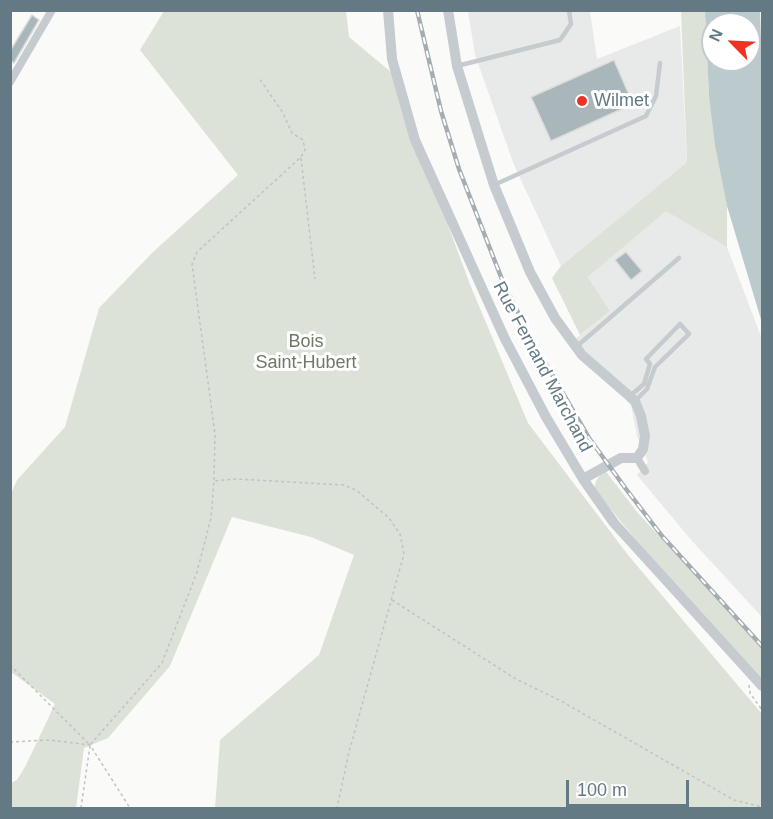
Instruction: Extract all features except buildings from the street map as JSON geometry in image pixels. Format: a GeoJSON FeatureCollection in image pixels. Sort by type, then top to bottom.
{"type":"FeatureCollection","features":[{"type":"Feature","properties":{"kind":"street"},"geometry":{"type":"LineString","coordinates":[[10,82],[52,10]]}},
{"type":"Feature","properties":{"kind":"street","name":"Rue Fernand Marchand"},"geometry":{"type":"LineString","coordinates":[[388,10],[392,59],[415,140],[505,339],[546,417],[614,523],[762,686]]}},
{"type":"Feature","properties":{"kind":"street"},"geometry":{"type":"LineString","coordinates":[[448,10],[457,66],[494,185],[530,272],[555,318],[576,347],[632,399],[645,436],[643,449],[637,458]]}},
{"type":"Feature","properties":{"kind":"street"},"geometry":{"type":"LineString","coordinates":[[584,479],[621,458],[637,458]]}},
{"type":"Feature","properties":{"kind":"street"},"geometry":{"type":"LineString","coordinates":[[637,458],[645,471]]}},
{"type":"Feature","properties":{"kind":"lane"},"geometry":{"type":"LineString","coordinates":[[457,66],[560,40],[571,24],[569,10]]}},
{"type":"Feature","properties":{"kind":"lane"},"geometry":{"type":"LineString","coordinates":[[494,185],[646,116],[656,96],[660,63]]}},
{"type":"Feature","properties":{"kind":"lane"},"geometry":{"type":"LineString","coordinates":[[576,347],[679,258]]}},
{"type":"Feature","properties":{"kind":"lane"},"geometry":{"type":"LineString","coordinates":[[680,324],[689,334],[656,367],[647,389],[632,399],[644,384],[650,364],[646,359],[680,324]]}},
{"type":"Feature","properties":{"kind":"path"},"geometry":{"type":"LineString","coordinates":[[81,808],[90,745],[162,663],[197,572],[211,518],[215,434],[192,264],[197,252],[302,157],[305,150],[303,140],[292,133],[283,113],[259,78]]}},
{"type":"Feature","properties":{"kind":"path"},"geometry":{"type":"LineString","coordinates":[[302,157],[315,279]]}},
{"type":"Feature","properties":{"kind":"path"},"geometry":{"type":"LineString","coordinates":[[214,481],[236,479],[344,485],[361,493],[389,518],[403,543],[402,571],[383,622],[368,690],[348,752],[337,808]]}},
{"type":"Feature","properties":{"kind":"path"},"geometry":{"type":"LineString","coordinates":[[391,600],[516,679],[561,700],[734,800],[762,807]]}},
{"type":"Feature","properties":{"kind":"path"},"geometry":{"type":"LineString","coordinates":[[10,665],[90,745],[130,808]]}},
{"type":"Feature","properties":{"kind":"path"},"geometry":{"type":"LineString","coordinates":[[748,671],[750,693],[762,710]]}},
{"type":"Feature","properties":{"kind":"path"},"geometry":{"type":"LineString","coordinates":[[10,742],[49,740],[90,745]]}},
{"type":"Feature","properties":{"kind":"shaded area"},"geometry":{"type":"Polygon","coordinates":[[[468,11],[590,11],[597,59],[680,26],[687,162],[561,266],[514,165],[475,55],[468,11]]]}},
{"type":"Feature","properties":{"kind":"shaded area"},"geometry":{"type":"Polygon","coordinates":[[[705,11],[760,11],[760,12],[705,11]]]}},
{"type":"Feature","properties":{"kind":"shaded area"},"geometry":{"type":"Polygon","coordinates":[[[761,41],[762,323],[727,206],[715,145],[708,72],[761,72],[761,41]]]}},
{"type":"Feature","properties":{"kind":"shaded area"},"geometry":{"type":"Polygon","coordinates":[[[666,210],[727,247],[762,339],[762,617],[692,541],[637,475],[648,462],[637,436],[631,406],[575,339],[610,311],[588,277],[666,210]]]}},
{"type":"Feature","properties":{"kind":"green space","name":"Bois Saint-Hubert"},"geometry":{"type":"Polygon","coordinates":[[[164,11],[346,11],[349,37],[391,72],[471,287],[528,423],[628,555],[762,714],[762,808],[215,808],[220,740],[319,655],[354,555],[311,537],[232,517],[170,666],[108,738],[84,748],[76,808],[11,808],[11,783],[17,780],[26,765],[55,704],[11,672],[10,496],[17,480],[65,427],[99,308],[153,252],[238,175],[140,50],[164,11]]]}},
{"type":"Feature","properties":{"kind":"green space"},"geometry":{"type":"Polygon","coordinates":[[[681,11],[705,11],[701,12],[701,72],[708,72],[709,96],[727,206],[727,247],[666,211],[588,277],[610,311],[580,335],[552,278],[561,266],[687,162],[681,11]]]}},
{"type":"Feature","properties":{"kind":"green space"},"geometry":{"type":"Polygon","coordinates":[[[604,469],[637,512],[762,648],[762,681],[670,581],[594,489],[604,469]]]}},
{"type":"Feature","properties":{"kind":"railway"},"geometry":{"type":"LineString","coordinates":[[417,10],[441,111],[459,169],[503,282],[529,335],[589,438],[626,489],[662,536],[762,646]]}},
{"type":"Feature","properties":{"kind":"place","name":"Wilmet"},"geometry":{"type":"Point","coordinates":[582,101]}}]}
